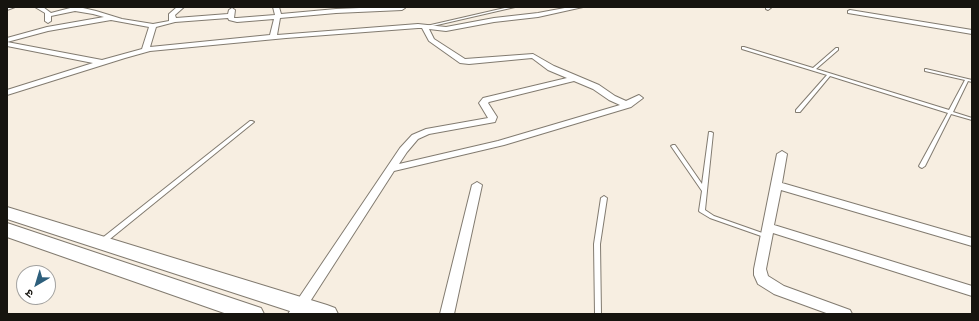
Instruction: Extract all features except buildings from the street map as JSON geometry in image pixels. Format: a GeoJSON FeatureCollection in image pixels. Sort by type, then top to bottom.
{"type":"FeatureCollection","features":[{"type":"Feature","properties":{"kind":"main road"},"geometry":{"type":"LineString","coordinates":[[7,213],[101,242],[298,310],[328,314]]}},
{"type":"Feature","properties":{"kind":"main road"},"geometry":{"type":"LineString","coordinates":[[7,230],[253,314]]}},
{"type":"Feature","properties":{"kind":"street"},"geometry":{"type":"LineString","coordinates":[[7,8],[12,7]]}},
{"type":"Feature","properties":{"kind":"street"},"geometry":{"type":"LineString","coordinates":[[38,7],[48,12],[47,29]]}},
{"type":"Feature","properties":{"kind":"street"},"geometry":{"type":"LineString","coordinates":[[49,15],[83,7]]}},
{"type":"Feature","properties":{"kind":"street"},"geometry":{"type":"LineString","coordinates":[[173,20],[172,14],[181,7]]}},
{"type":"Feature","properties":{"kind":"street"},"geometry":{"type":"LineString","coordinates":[[273,37],[277,17],[276,7]]}},
{"type":"Feature","properties":{"kind":"street"},"geometry":{"type":"LineString","coordinates":[[7,92],[145,50],[273,37],[424,27],[450,28],[489,20],[538,15],[580,7]]}},
{"type":"Feature","properties":{"kind":"street"},"geometry":{"type":"LineString","coordinates":[[74,9],[94,12],[111,18],[153,26],[169,23],[173,20],[232,13],[231,19],[237,20],[336,11],[402,8]]}},
{"type":"Feature","properties":{"kind":"street"},"geometry":{"type":"LineString","coordinates":[[850,12],[972,32]]}},
{"type":"Feature","properties":{"kind":"street"},"geometry":{"type":"LineString","coordinates":[[7,40],[47,29],[111,18]]}},
{"type":"Feature","properties":{"kind":"street"},"geometry":{"type":"LineString","coordinates":[[145,50],[153,26]]}},
{"type":"Feature","properties":{"kind":"street"},"geometry":{"type":"LineString","coordinates":[[424,27],[431,40],[466,62],[533,56],[551,68],[596,87],[612,98],[628,105]]}},
{"type":"Feature","properties":{"kind":"street"},"geometry":{"type":"LineString","coordinates":[[7,44],[102,62]]}},
{"type":"Feature","properties":{"kind":"street"},"geometry":{"type":"LineString","coordinates":[[298,310],[407,145],[420,135],[492,120],[493,118],[483,103],[484,101],[576,78]]}},
{"type":"Feature","properties":{"kind":"street"},"geometry":{"type":"LineString","coordinates":[[391,169],[501,143],[628,105],[639,98]]}},
{"type":"Feature","properties":{"kind":"street"},"geometry":{"type":"LineString","coordinates":[[782,154],[760,269],[763,280],[778,290],[844,314]]}},
{"type":"Feature","properties":{"kind":"street"},"geometry":{"type":"LineString","coordinates":[[447,314],[477,185]]}},
{"type":"Feature","properties":{"kind":"street"},"geometry":{"type":"LineString","coordinates":[[776,185],[972,242]]}},
{"type":"Feature","properties":{"kind":"street"},"geometry":{"type":"LineString","coordinates":[[767,231],[972,291]]}},
{"type":"Feature","properties":{"kind":"lane"},"geometry":{"type":"LineString","coordinates":[[424,27],[513,7]]}},
{"type":"Feature","properties":{"kind":"lane"},"geometry":{"type":"LineString","coordinates":[[743,48],[972,119]]}},
{"type":"Feature","properties":{"kind":"lane"},"geometry":{"type":"LineString","coordinates":[[813,70],[837,49]]}},
{"type":"Feature","properties":{"kind":"lane"},"geometry":{"type":"LineString","coordinates":[[922,166],[950,112],[969,80],[926,70]]}},
{"type":"Feature","properties":{"kind":"lane"},"geometry":{"type":"LineString","coordinates":[[798,111],[829,75]]}},
{"type":"Feature","properties":{"kind":"lane"},"geometry":{"type":"LineString","coordinates":[[101,242],[252,122]]}},
{"type":"Feature","properties":{"kind":"lane"},"geometry":{"type":"LineString","coordinates":[[711,133],[702,211],[706,214],[767,231]]}},
{"type":"Feature","properties":{"kind":"lane"},"geometry":{"type":"LineString","coordinates":[[673,146],[704,190]]}},
{"type":"Feature","properties":{"kind":"lane"},"geometry":{"type":"LineString","coordinates":[[598,314],[597,244],[604,198]]}}]}
